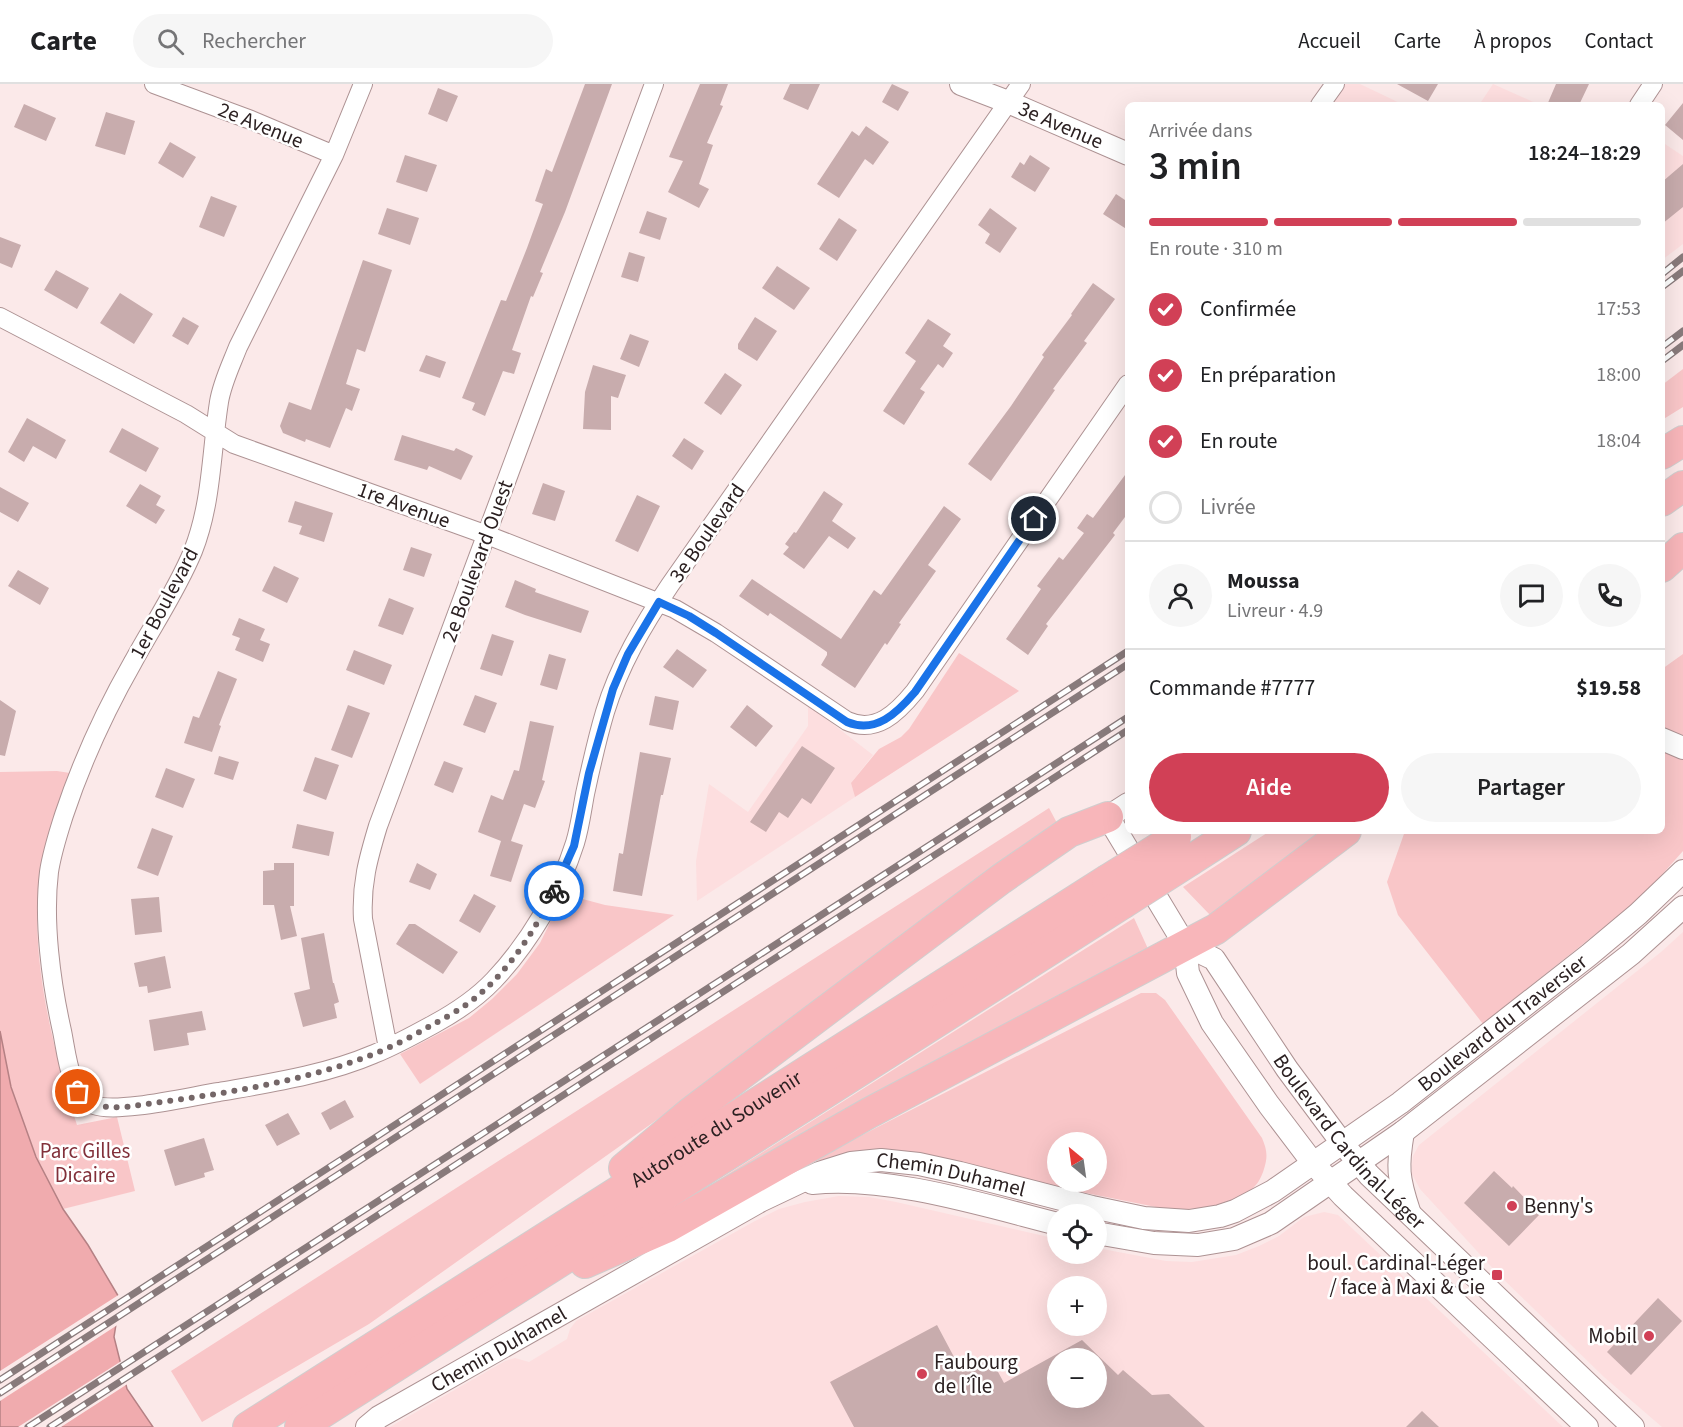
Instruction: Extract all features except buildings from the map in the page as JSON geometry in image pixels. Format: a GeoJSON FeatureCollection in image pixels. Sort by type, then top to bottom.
{"type":"FeatureCollection","features":[{"type":"Feature","properties":{"kind":"highway"},"geometry":{"type":"LineString","coordinates":[[1665,452],[1683,441]]}},
{"type":"Feature","properties":{"kind":"highway"},"geometry":{"type":"LineString","coordinates":[[1665,499],[1683,486]]}},
{"type":"Feature","properties":{"kind":"highway"},"geometry":{"type":"LineString","coordinates":[[1665,546],[1683,533]]}},
{"type":"Feature","properties":{"kind":"highway"},"geometry":{"type":"LineString","coordinates":[[1665,564],[1683,549]]}},
{"type":"Feature","properties":{"kind":"highway"},"geometry":{"type":"LineString","coordinates":[[538,1241],[690,1112],[912,946],[1064,835],[1118,810]]}},
{"type":"Feature","properties":{"kind":"highway","name":"Autoroute du Souvenir"},"geometry":{"type":"LineString","coordinates":[[300,1427],[503,1298],[1115,892],[1184,842],[1222,834]]}},
{"type":"Feature","properties":{"kind":"highway"},"geometry":{"type":"LineString","coordinates":[[503,1298],[669,1227],[869,1113],[1185,945],[1234,917],[1342,834]]}},
{"type":"Feature","properties":{"kind":"highway","name":"Autoroute du Souvenir"},"geometry":{"type":"LineString","coordinates":[[248,1427],[538,1241],[1115,892]]}},
{"type":"Feature","properties":{"kind":"street","name":"2e Avenue"},"geometry":{"type":"LineString","coordinates":[[154,84],[251,120],[334,155]]}},
{"type":"Feature","properties":{"kind":"street","name":"1er Boulevard"},"geometry":{"type":"LineString","coordinates":[[83,1098],[72,1076],[57,1008],[48,897],[55,844],[77,777],[106,713],[193,551],[205,513],[221,394],[238,347],[334,155],[363,84]]}},
{"type":"Feature","properties":{"kind":"street","name":"2e Boulevard Ouest"},"geometry":{"type":"LineString","coordinates":[[388,1048],[363,919],[362,898],[366,865],[378,826],[654,84]]}},
{"type":"Feature","properties":{"kind":"street","name":"3e Avenue"},"geometry":{"type":"LineString","coordinates":[[961,84],[1015,93],[1125,152]]}},
{"type":"Feature","properties":{"kind":"street"},"geometry":{"type":"LineString","coordinates":[[1322,102],[1335,84]]}},
{"type":"Feature","properties":{"kind":"street"},"geometry":{"type":"LineString","coordinates":[[1641,102],[1653,84]]}},
{"type":"Feature","properties":{"kind":"street","name":"3e Boulevard"},"geometry":{"type":"LineString","coordinates":[[83,1098],[100,1107],[112,1108],[250,1087],[327,1070],[388,1048],[444,1019],[480,994],[516,953],[535,926],[565,869],[574,846],[589,773],[613,689],[628,654],[659,602],[1015,93]]}},
{"type":"Feature","properties":{"kind":"street","name":"1re Avenue"},"geometry":{"type":"LineString","coordinates":[[0,317],[168,404],[234,444],[487,534],[689,616],[847,722],[858,726],[868,726],[886,720],[915,692],[1125,388]]}},
{"type":"Feature","properties":{"kind":"street"},"geometry":{"type":"LineString","coordinates":[[1665,741],[1683,748]]}},
{"type":"Feature","properties":{"kind":"street","name":"Boulevard Cardinal-Léger"},"geometry":{"type":"LineString","coordinates":[[1118,810],[1125,824]]}},
{"type":"Feature","properties":{"kind":"street","name":"Boulevard Cardinal-Léger"},"geometry":{"type":"LineString","coordinates":[[1130,834],[1185,945],[1188,973],[1212,1023],[1313,1163],[1330,1183],[1587,1427]]}},
{"type":"Feature","properties":{"kind":"street","name":"Boulevard du Traversier"},"geometry":{"type":"LineString","coordinates":[[1313,1163],[1409,1096],[1589,955],[1638,915],[1683,871]]}},
{"type":"Feature","properties":{"kind":"street","name":"Boulevard du Traversier"},"geometry":{"type":"LineString","coordinates":[[1330,1183],[1403,1132],[1631,954],[1683,907]]}},
{"type":"Feature","properties":{"kind":"street","name":"Boulevard Cardinal-Léger"},"geometry":{"type":"LineString","coordinates":[[1185,945],[1214,959],[1260,1030],[1359,1163],[1633,1427]]}},
{"type":"Feature","properties":{"kind":"street"},"geometry":{"type":"LineString","coordinates":[[1403,1132],[1398,1170],[1401,1187],[1411,1215]]}},
{"type":"Feature","properties":{"kind":"street","name":"Chemin Duhamel"},"geometry":{"type":"LineString","coordinates":[[367,1427],[379,1417],[495,1349],[741,1211],[819,1173],[851,1163],[881,1160],[899,1162],[960,1173],[1144,1218],[1189,1221],[1220,1216],[1249,1206],[1313,1163]]}},
{"type":"Feature","properties":{"kind":"street","name":"Chemin Duhamel"},"geometry":{"type":"LineString","coordinates":[[790,1186],[836,1181],[879,1184],[935,1194],[1047,1221]]}},
{"type":"Feature","properties":{"kind":"street"},"geometry":{"type":"LineString","coordinates":[[1107,1235],[1154,1244],[1181,1246],[1225,1241],[1253,1232],[1271,1223],[1330,1183]]}},
{"type":"Feature","properties":{"kind":"shaded area"},"geometry":{"type":"Polygon","coordinates":[[[1345,84],[1360,84],[1398,102],[1332,102],[1345,84]]]}},
{"type":"Feature","properties":{"kind":"shaded area"},"geometry":{"type":"Polygon","coordinates":[[[1493,84],[1533,102],[1481,102],[1493,84]]]}},
{"type":"Feature","properties":{"kind":"shaded area"},"geometry":{"type":"Polygon","coordinates":[[[1665,144],[1683,156],[1683,244],[1665,258],[1665,144]]]}},
{"type":"Feature","properties":{"kind":"shaded area"},"geometry":{"type":"Polygon","coordinates":[[[808,705],[873,755],[851,783],[855,797],[697,901],[696,861],[709,784],[748,812],[808,726],[808,705]]]}},
{"type":"Feature","properties":{"kind":"shaded area"},"geometry":{"type":"Polygon","coordinates":[[[1683,932],[1683,1427],[1662,1427],[1604,1377],[1498,1274],[1420,1189],[1412,1174],[1412,1166],[1413,1156],[1419,1145],[1683,932]]]}},
{"type":"Feature","properties":{"kind":"shaded area"},"geometry":{"type":"Polygon","coordinates":[[[0,1031],[11,1087],[36,1157],[63,1209],[88,1245],[120,1299],[114,1337],[127,1389],[153,1427],[0,1427],[0,1031]]]}},
{"type":"Feature","properties":{"kind":"shaded area"},"geometry":{"type":"Polygon","coordinates":[[[839,1196],[869,1197],[896,1202],[1047,1237],[1047,1264],[1107,1264],[1107,1250],[1166,1261],[1192,1262],[1236,1255],[1279,1236],[1304,1217],[1324,1212],[1338,1215],[1563,1427],[390,1427],[505,1361],[515,1358],[529,1362],[567,1339],[576,1321],[779,1209],[839,1196]]]}},
{"type":"Feature","properties":{"kind":"green space"},"geometry":{"type":"Polygon","coordinates":[[[1683,369],[1683,407],[1665,418],[1665,383],[1683,369]]]}},
{"type":"Feature","properties":{"kind":"green space"},"geometry":{"type":"Polygon","coordinates":[[[959,653],[1019,691],[855,797],[851,783],[879,749],[901,737],[909,729],[959,653]]]}},
{"type":"Feature","properties":{"kind":"green space"},"geometry":{"type":"Polygon","coordinates":[[[1683,654],[1683,851],[1651,887],[1628,908],[1483,1024],[1398,915],[1387,882],[1404,834],[1665,834],[1665,667],[1683,654]]]}},
{"type":"Feature","properties":{"kind":"green space","name":"Parc Gilles Dicaire"},"geometry":{"type":"Polygon","coordinates":[[[57,771],[70,773],[46,846],[39,888],[37,922],[39,957],[50,1027],[77,1125],[117,1117],[135,1191],[63,1209],[36,1157],[11,1087],[0,1031],[0,772],[57,771]]]}},
{"type":"Feature","properties":{"kind":"green space"},"geometry":{"type":"Polygon","coordinates":[[[1049,808],[1057,823],[751,1053],[369,1324],[202,1422],[171,1371],[1049,808]]]}},
{"type":"Feature","properties":{"kind":"green space"},"geometry":{"type":"Polygon","coordinates":[[[1265,834],[1319,834],[1211,916],[1183,887],[1265,834]]]}},
{"type":"Feature","properties":{"kind":"green space"},"geometry":{"type":"Polygon","coordinates":[[[564,894],[605,905],[674,915],[420,1084],[400,1054],[469,1018],[492,999],[517,974],[540,943],[564,894]]]}},
{"type":"Feature","properties":{"kind":"green space"},"geometry":{"type":"Polygon","coordinates":[[[1134,918],[1149,951],[666,1213],[1134,918]]]}},
{"type":"Feature","properties":{"kind":"green space"},"geometry":{"type":"Polygon","coordinates":[[[1141,993],[1156,993],[1165,1000],[1262,1138],[1266,1157],[1258,1182],[1238,1199],[1212,1206],[1171,1210],[1081,1192],[1107,1192],[1107,1132],[1047,1132],[1047,1185],[877,1151],[809,1162],[1141,993]]]}},
{"type":"Feature","properties":{"kind":"pier"},"geometry":{"type":"Polygon","coordinates":[[[120,1294],[123,1299],[119,1324],[0,1401],[0,1371],[120,1294]]]}},
{"type":"Feature","properties":{"kind":"pier"},"geometry":{"type":"Polygon","coordinates":[[[123,1360],[129,1383],[61,1427],[18,1427],[123,1360]]]}},
{"type":"Feature","properties":{"kind":"railway"},"geometry":{"type":"LineString","coordinates":[[1665,272],[1683,257]]}},
{"type":"Feature","properties":{"kind":"railway"},"geometry":{"type":"LineString","coordinates":[[1665,285],[1683,271]]}},
{"type":"Feature","properties":{"kind":"railway"},"geometry":{"type":"LineString","coordinates":[[1665,345],[1683,331]]}},
{"type":"Feature","properties":{"kind":"railway"},"geometry":{"type":"LineString","coordinates":[[1665,359],[1683,345]]}},
{"type":"Feature","properties":{"kind":"railway"},"geometry":{"type":"LineString","coordinates":[[0,1380],[1125,653]]}},
{"type":"Feature","properties":{"kind":"railway"},"geometry":{"type":"LineString","coordinates":[[0,1393],[1125,666]]}},
{"type":"Feature","properties":{"kind":"railway"},"geometry":{"type":"LineString","coordinates":[[28,1427],[1125,719]]}},
{"type":"Feature","properties":{"kind":"railway"},"geometry":{"type":"LineString","coordinates":[[50,1427],[1125,732]]}},
{"type":"Feature","properties":{"kind":"way so far"},"geometry":{"type":"LineString","coordinates":[[78,1092],[83,1098],[100,1107],[125,1107],[294,1078],[371,1056],[444,1019],[480,994],[523,944],[554,891]]}},
{"type":"Feature","properties":{"kind":"place","name":"Benny's"},"geometry":{"type":"Point","coordinates":[1512,1206]}},
{"type":"Feature","properties":{"kind":"place","name":"boul. Cardinal-Léger / face à Maxi & Cie"},"geometry":{"type":"Point","coordinates":[1497,1275]}},
{"type":"Feature","properties":{"kind":"place","name":"Mobil"},"geometry":{"type":"Point","coordinates":[1649,1336]}},
{"type":"Feature","properties":{"kind":"place","name":"Faubourg de l’Île"},"geometry":{"type":"Point","coordinates":[922,1374]}},
{"type":"Feature","properties":{"kind":"route"},"geometry":{"type":"LineString","coordinates":[[554,891],[574,846],[589,773],[613,689],[628,654],[659,602],[689,616],[716,633],[847,722],[858,726],[868,726],[886,720],[915,692],[1034,519]]}}]}
